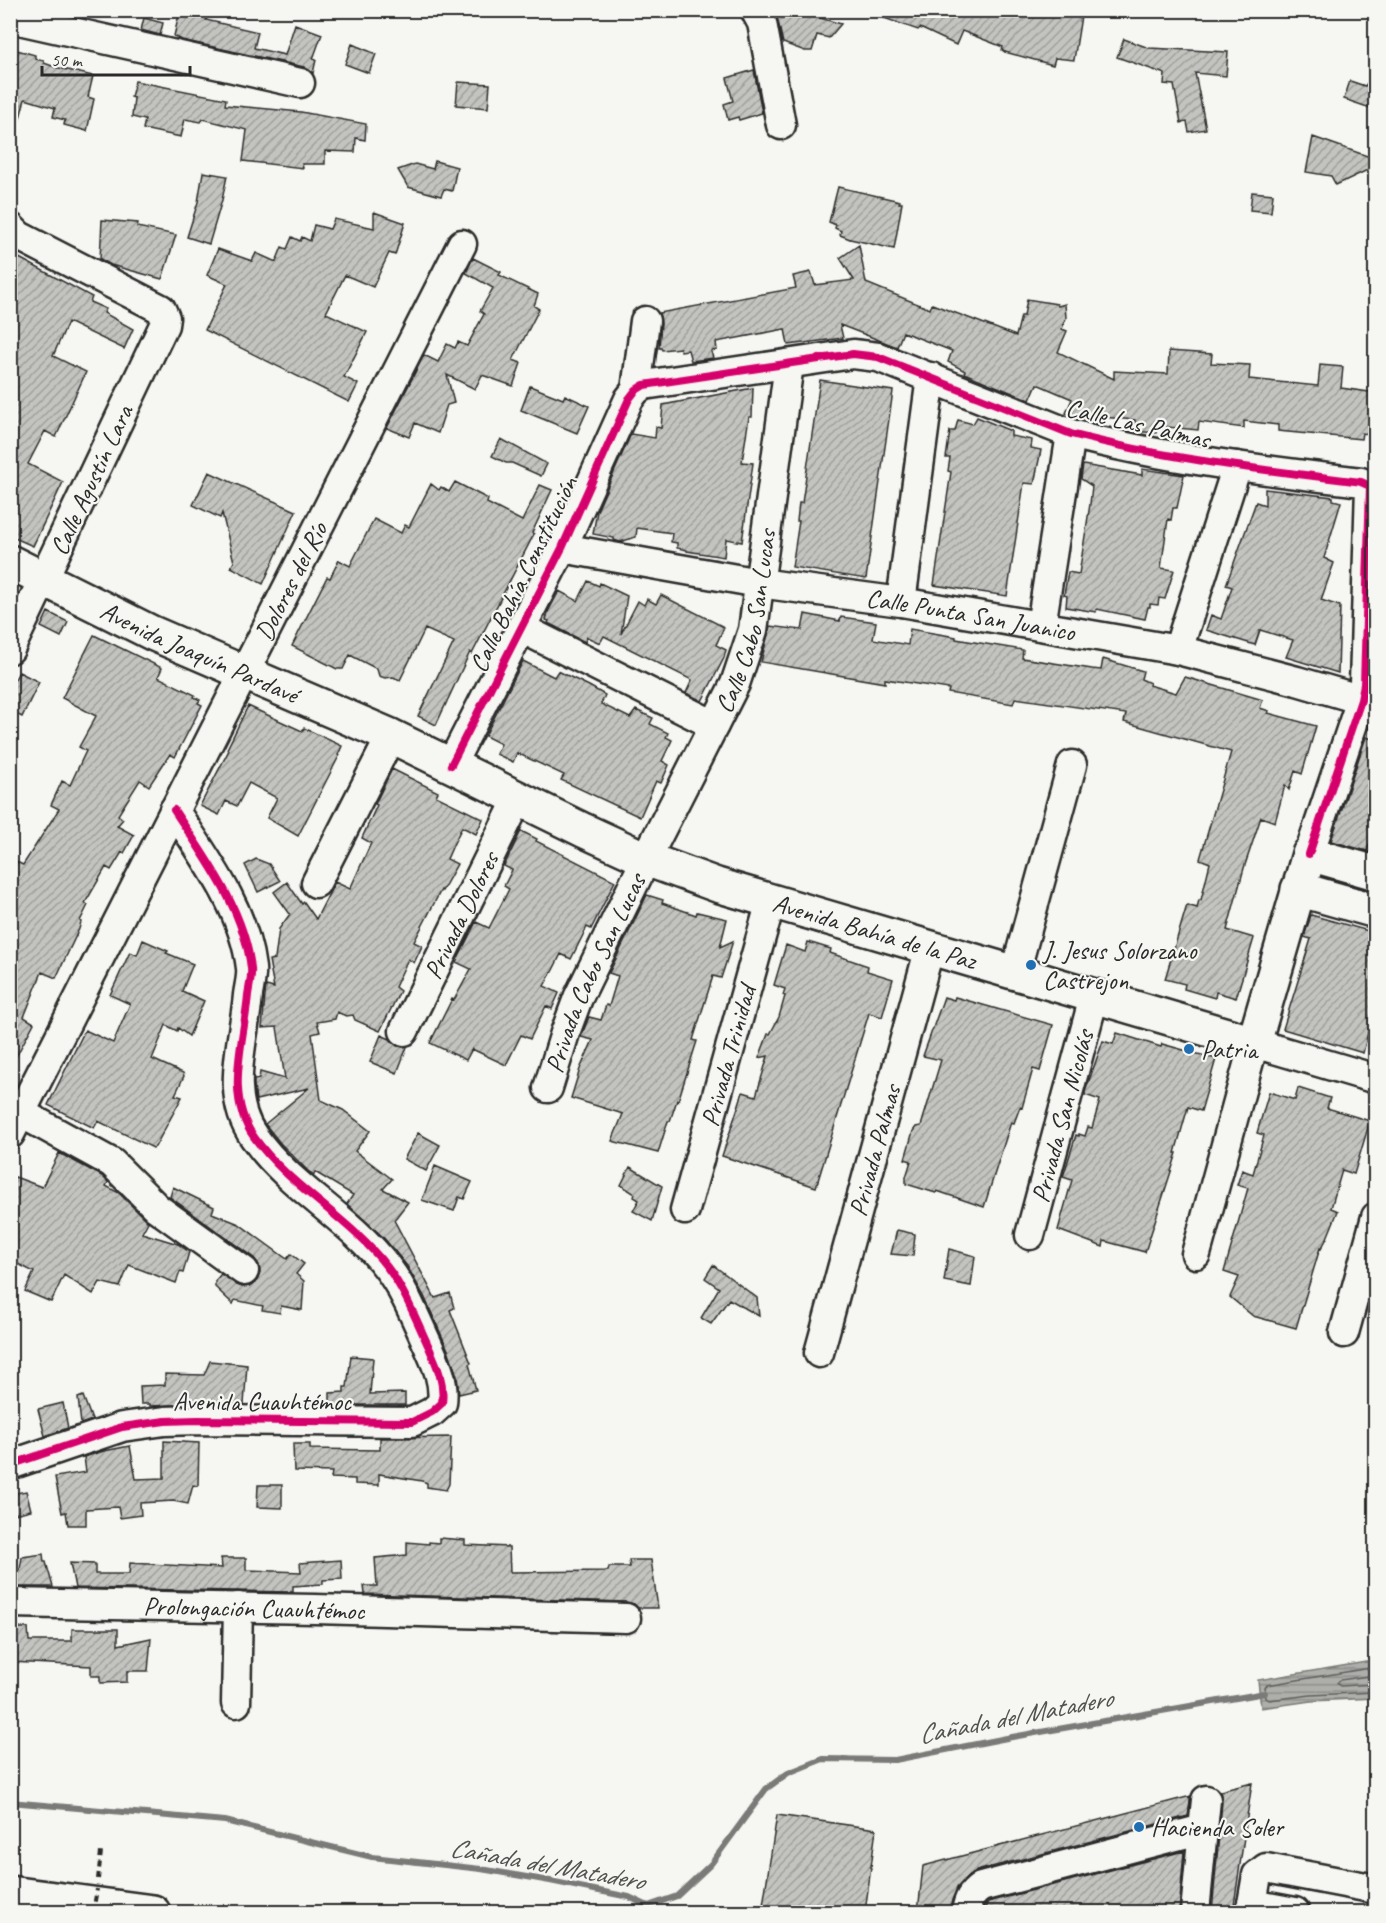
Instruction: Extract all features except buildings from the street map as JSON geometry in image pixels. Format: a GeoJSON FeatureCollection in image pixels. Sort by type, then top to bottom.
{"type":"FeatureCollection","features":[{"type":"Feature","properties":{"kind":"main road","name":"Avenida Joaquín Pardavé"},"geometry":{"type":"LineString","coordinates":[[10,562],[152,633],[391,736]]}},
{"type":"Feature","properties":{"kind":"main road","name":"Avenida Bahía de la Paz"},"geometry":{"type":"LineString","coordinates":[[391,736],[646,859],[717,885],[1254,1043]]}},
{"type":"Feature","properties":{"kind":"main road"},"geometry":{"type":"LineString","coordinates":[[1254,1043],[1309,854],[1376,873]]}},
{"type":"Feature","properties":{"kind":"main road"},"geometry":{"type":"LineString","coordinates":[[1298,889],[1376,911]]}},
{"type":"Feature","properties":{"kind":"main road"},"geometry":{"type":"LineString","coordinates":[[10,1893],[153,1912]]}},
{"type":"Feature","properties":{"kind":"street"},"geometry":{"type":"LineString","coordinates":[[755,10],[762,23],[781,125]]}},
{"type":"Feature","properties":{"kind":"street"},"geometry":{"type":"LineString","coordinates":[[10,18],[300,83]]}},
{"type":"Feature","properties":{"kind":"street","name":"Calle Agustín Lara"},"geometry":{"type":"LineString","coordinates":[[10,227],[20,236],[161,309],[165,318],[164,325],[10,650]]}},
{"type":"Feature","properties":{"kind":"street","name":"Dolores del Río"},"geometry":{"type":"LineString","coordinates":[[14,1118],[244,674],[462,243]]}},
{"type":"Feature","properties":{"kind":"street","name":"Calle Bahía Constitución"},"geometry":{"type":"LineString","coordinates":[[452,765],[562,548],[632,395],[645,321]]}},
{"type":"Feature","properties":{"kind":"street","name":"Calle Las Palmas"},"geometry":{"type":"LineString","coordinates":[[632,395],[644,385],[853,354],[864,355],[878,357],[931,377],[1071,434],[1120,446],[1237,466],[1361,482],[1370,486],[1365,666],[1368,702]]}},
{"type":"Feature","properties":{"kind":"street","name":"Calle Cabo San Lucas"},"geometry":{"type":"LineString","coordinates":[[646,859],[735,684],[753,630],[789,364]]}},
{"type":"Feature","properties":{"kind":"street"},"geometry":{"type":"LineString","coordinates":[[900,602],[931,377]]}},
{"type":"Feature","properties":{"kind":"street"},"geometry":{"type":"LineString","coordinates":[[1041,626],[1071,434]]}},
{"type":"Feature","properties":{"kind":"street"},"geometry":{"type":"LineString","coordinates":[[1178,650],[1237,466]]}},
{"type":"Feature","properties":{"kind":"street","name":"Calle Punta San Juanico"},"geometry":{"type":"LineString","coordinates":[[562,548],[759,583],[900,602],[1178,650],[1368,702]]}},
{"type":"Feature","properties":{"kind":"street"},"geometry":{"type":"LineString","coordinates":[[521,628],[714,725]]}},
{"type":"Feature","properties":{"kind":"street"},"geometry":{"type":"LineString","coordinates":[[1309,854],[1368,702]]}},
{"type":"Feature","properties":{"kind":"street"},"geometry":{"type":"LineString","coordinates":[[316,883],[391,736]]}},
{"type":"Feature","properties":{"kind":"street"},"geometry":{"type":"LineString","coordinates":[[1014,973],[1072,765]]}},
{"type":"Feature","properties":{"kind":"street","name":"Privada Dolores"},"geometry":{"type":"LineString","coordinates":[[404,1031],[518,799]]}},
{"type":"Feature","properties":{"kind":"street","name":"Avenida Cuauhtémoc"},"geometry":{"type":"LineString","coordinates":[[10,1466],[122,1426],[197,1420],[412,1422],[432,1412],[442,1403],[444,1387],[430,1350],[411,1306],[387,1267],[351,1229],[278,1166],[253,1135],[238,1102],[238,1066],[251,970],[242,928],[229,897],[174,810]]}},
{"type":"Feature","properties":{"kind":"street","name":"Privada Cabo San Lucas"},"geometry":{"type":"LineString","coordinates":[[548,1088],[578,998],[646,859]]}},
{"type":"Feature","properties":{"kind":"street","name":"Privada Trinidad"},"geometry":{"type":"LineString","coordinates":[[685,1210],[771,901]]}},
{"type":"Feature","properties":{"kind":"street","name":"Privada Palmas"},"geometry":{"type":"LineString","coordinates":[[819,1353],[930,947]]}},
{"type":"Feature","properties":{"kind":"street","name":"Privada San Nicolás"},"geometry":{"type":"LineString","coordinates":[[1030,1235],[1094,997]]}},
{"type":"Feature","properties":{"kind":"street"},"geometry":{"type":"LineString","coordinates":[[1196,1254],[1254,1043]]}},
{"type":"Feature","properties":{"kind":"street","name":"Avenida Bahía de la Paz"},"geometry":{"type":"LineString","coordinates":[[1254,1043],[1376,1079]]}},
{"type":"Feature","properties":{"kind":"street"},"geometry":{"type":"LineString","coordinates":[[14,1118],[112,1163],[156,1208],[244,1270]]}},
{"type":"Feature","properties":{"kind":"street"},"geometry":{"type":"LineString","coordinates":[[1344,1334],[1376,1216]]}},
{"type":"Feature","properties":{"kind":"street","name":"Prolongación Cuauhtémoc"},"geometry":{"type":"LineString","coordinates":[[10,1603],[626,1618]]}},
{"type":"Feature","properties":{"kind":"street"},"geometry":{"type":"LineString","coordinates":[[236,1703],[238,1607]]}},
{"type":"Feature","properties":{"kind":"street"},"geometry":{"type":"LineString","coordinates":[[1195,1912],[1206,1800]]}},
{"type":"Feature","properties":{"kind":"street"},"geometry":{"type":"LineString","coordinates":[[966,1912],[972,1893],[981,1887],[1203,1829]]}},
{"type":"Feature","properties":{"kind":"street"},"geometry":{"type":"LineString","coordinates":[[1295,1912],[1252,1908],[1257,1875],[1266,1868],[1376,1889]]}},
{"type":"Feature","properties":{"kind":"path"},"geometry":{"type":"LineString","coordinates":[[93,1912],[101,1852]]}},
{"type":"Feature","properties":{"kind":"water"},"geometry":{"type":"Polygon","coordinates":[[[1375,1662],[1375,1698],[1311,1701],[1261,1708],[1258,1680],[1375,1662]]]}},
{"type":"Feature","properties":{"kind":"waterway","name":"Cañada del Matadero"},"geometry":{"type":"LineString","coordinates":[[10,1802],[225,1821],[372,1857],[481,1869],[550,1881],[629,1897],[648,1906],[677,1896],[711,1864],[766,1789],[788,1773],[823,1759],[895,1760],[1265,1693]]}},
{"type":"Feature","properties":{"kind":"cycle path"},"geometry":{"type":"LineString","coordinates":[[451,765],[562,548],[629,399],[636,390],[644,385],[853,354],[878,357],[1071,434],[1179,457],[1361,482],[1370,486],[1364,684],[1361,700],[1309,854]]}},
{"type":"Feature","properties":{"kind":"cycle path"},"geometry":{"type":"LineString","coordinates":[[10,1465],[122,1427],[165,1421],[197,1420],[412,1422],[432,1412],[442,1403],[441,1380],[436,1365],[399,1284],[372,1249],[268,1155],[245,1121],[240,1104],[238,1068],[251,975],[247,946],[241,925],[222,885],[174,810]]}},
{"type":"Feature","properties":{"kind":"place","name":"J. Jesus Solorzano Castrejon"},"geometry":{"type":"Point","coordinates":[1031,965]}},
{"type":"Feature","properties":{"kind":"place","name":"Patria"},"geometry":{"type":"Point","coordinates":[1189,1049]}},
{"type":"Feature","properties":{"kind":"place","name":"Hacienda Soler"},"geometry":{"type":"Point","coordinates":[1139,1827]}}]}
